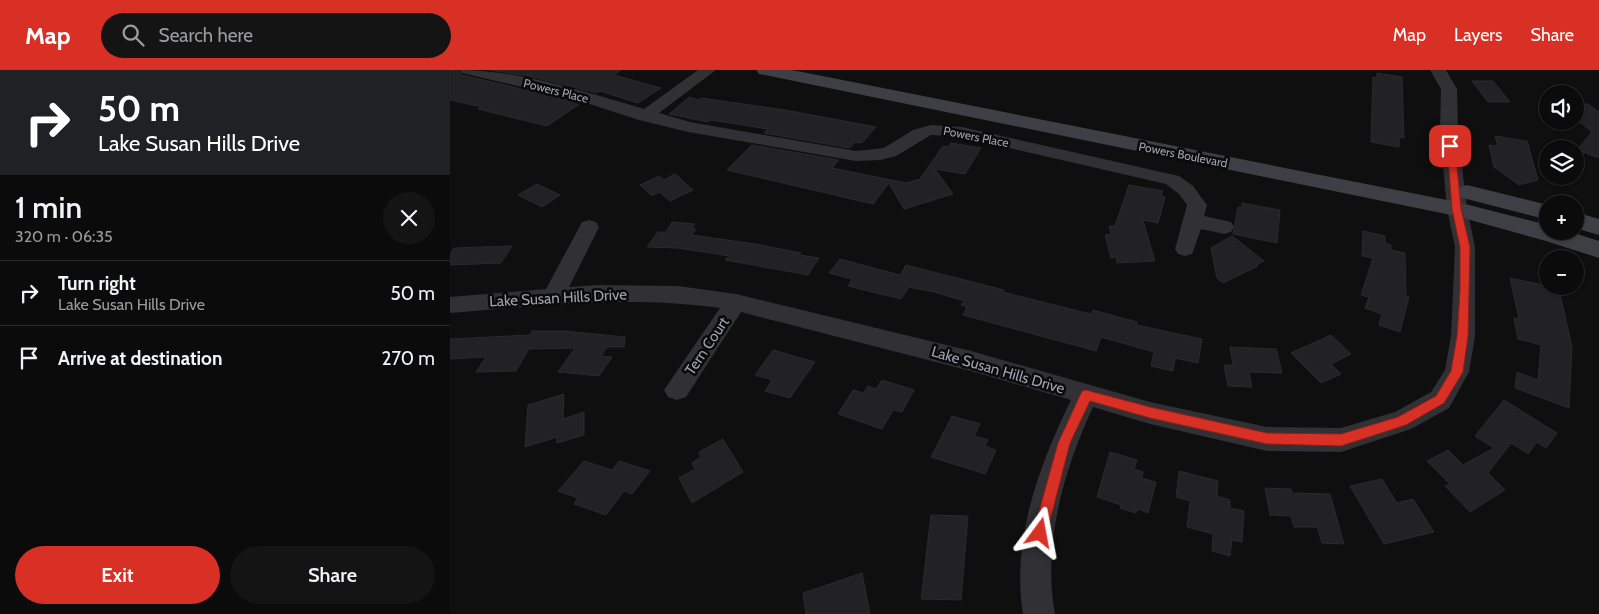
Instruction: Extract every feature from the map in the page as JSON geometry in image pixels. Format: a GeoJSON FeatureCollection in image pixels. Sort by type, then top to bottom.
{"type":"FeatureCollection","features":[{"type":"Feature","properties":{"kind":"main road","name":"Powers Boulevard"},"geometry":{"type":"LineString","coordinates":[[765,70],[1456,199],[1539,212]]}},
{"type":"Feature","properties":{"kind":"main road","name":"Powers Boulevard"},"geometry":{"type":"LineString","coordinates":[[841,70],[1456,199],[1599,250]]}},
{"type":"Feature","properties":{"kind":"main road"},"geometry":{"type":"LineString","coordinates":[[1584,223],[1599,227]]}},
{"type":"Feature","properties":{"kind":"street","name":"Powers Place"},"geometry":{"type":"LineString","coordinates":[[467,70],[578,96],[688,127],[856,156],[877,155],[894,151],[926,130],[942,129],[1172,180],[1186,190],[1197,205],[1185,249]]}},
{"type":"Feature","properties":{"kind":"street"},"geometry":{"type":"LineString","coordinates":[[645,116],[708,70]]}},
{"type":"Feature","properties":{"kind":"street","name":"Lake Susan Hills Drive"},"geometry":{"type":"LineString","coordinates":[[450,305],[598,293],[678,294],[736,302],[971,361],[1150,413],[1267,438],[1341,440],[1402,421],[1440,400],[1457,372],[1463,336],[1465,247],[1456,199],[1449,132],[1449,89],[1438,70]]}},
{"type":"Feature","properties":{"kind":"street"},"geometry":{"type":"LineString","coordinates":[[1193,221],[1224,227]]}},
{"type":"Feature","properties":{"kind":"street"},"geometry":{"type":"LineString","coordinates":[[554,296],[590,227]]}},
{"type":"Feature","properties":{"kind":"street","name":"Tern Court"},"geometry":{"type":"LineString","coordinates":[[677,390],[736,302]]}},
{"type":"Feature","properties":{"kind":"street"},"geometry":{"type":"LineString","coordinates":[[1039,614],[1036,605],[1036,552],[1048,496],[1064,443],[1086,395]]}},
{"type":"Feature","properties":{"kind":"building"},"geometry":{"type":"Polygon","coordinates":[[[450,70],[457,70],[462,75],[581,103],[547,126],[478,109],[482,107],[450,100],[450,70]]]}},
{"type":"Feature","properties":{"kind":"building"},"geometry":{"type":"Polygon","coordinates":[[[490,70],[621,70],[614,75],[661,88],[638,103],[600,91],[597,93],[529,76],[490,70]]]}},
{"type":"Feature","properties":{"kind":"building"},"geometry":{"type":"Polygon","coordinates":[[[1377,73],[1402,77],[1404,138],[1399,137],[1399,147],[1371,142],[1373,77],[1377,78],[1377,73]]]}},
{"type":"Feature","properties":{"kind":"building"},"geometry":{"type":"Polygon","coordinates":[[[1472,81],[1493,81],[1510,102],[1488,102],[1472,81]]]}},
{"type":"Feature","properties":{"kind":"building"},"geometry":{"type":"Polygon","coordinates":[[[689,97],[699,100],[701,98],[785,110],[876,127],[862,143],[855,142],[850,148],[764,133],[768,129],[710,120],[708,122],[669,114],[689,97]]]}},
{"type":"Feature","properties":{"kind":"building"},"geometry":{"type":"Polygon","coordinates":[[[1584,104],[1588,104],[1599,112],[1599,158],[1584,153],[1584,142],[1592,132],[1584,125],[1584,104]]]}},
{"type":"Feature","properties":{"kind":"building"},"geometry":{"type":"Polygon","coordinates":[[[1495,136],[1527,141],[1538,180],[1519,185],[1494,167],[1489,145],[1498,146],[1495,136]]]}},
{"type":"Feature","properties":{"kind":"building"},"geometry":{"type":"Polygon","coordinates":[[[951,143],[981,148],[965,174],[935,169],[953,194],[904,209],[889,183],[873,204],[727,170],[752,145],[839,160],[832,168],[906,183],[920,179],[943,146],[948,147],[951,143]]]}},
{"type":"Feature","properties":{"kind":"building"},"geometry":{"type":"Polygon","coordinates":[[[675,174],[693,190],[670,201],[659,192],[652,196],[640,185],[659,176],[664,180],[675,174]]]}},
{"type":"Feature","properties":{"kind":"building"},"geometry":{"type":"Polygon","coordinates":[[[537,184],[560,195],[542,207],[518,195],[537,184]]]}},
{"type":"Feature","properties":{"kind":"building"},"geometry":{"type":"Polygon","coordinates":[[[1129,185],[1163,191],[1161,196],[1165,197],[1158,223],[1143,220],[1155,261],[1117,263],[1116,257],[1111,258],[1105,235],[1111,234],[1109,226],[1115,226],[1129,185]]]}},
{"type":"Feature","properties":{"kind":"building"},"geometry":{"type":"Polygon","coordinates":[[[1242,203],[1280,210],[1277,243],[1233,234],[1238,207],[1242,208],[1242,203]]]}},
{"type":"Feature","properties":{"kind":"building"},"geometry":{"type":"Polygon","coordinates":[[[672,222],[695,224],[692,229],[696,229],[692,235],[755,244],[819,258],[808,275],[725,260],[729,256],[678,248],[647,247],[658,232],[666,232],[672,222]]]}},
{"type":"Feature","properties":{"kind":"building"},"geometry":{"type":"Polygon","coordinates":[[[1363,231],[1385,236],[1385,243],[1391,245],[1391,250],[1405,253],[1406,296],[1409,297],[1400,332],[1379,325],[1382,314],[1365,308],[1369,297],[1361,295],[1373,258],[1362,256],[1363,231]]]}},
{"type":"Feature","properties":{"kind":"building"},"geometry":{"type":"Polygon","coordinates":[[[1232,236],[1264,261],[1256,265],[1258,266],[1223,283],[1217,278],[1211,248],[1232,236]]]}},
{"type":"Feature","properties":{"kind":"building"},"geometry":{"type":"Polygon","coordinates":[[[512,246],[501,263],[450,265],[450,254],[454,248],[512,246]]]}},
{"type":"Feature","properties":{"kind":"building"},"geometry":{"type":"Polygon","coordinates":[[[840,259],[900,275],[906,265],[1091,314],[1093,310],[1137,322],[1136,325],[1202,339],[1198,363],[1175,358],[1173,371],[1151,366],[1154,352],[1101,337],[1096,351],[963,315],[967,307],[961,305],[964,301],[934,292],[909,287],[901,299],[848,286],[852,279],[829,273],[840,259]]]}},
{"type":"Feature","properties":{"kind":"building"},"geometry":{"type":"Polygon","coordinates":[[[1510,278],[1539,284],[1539,295],[1560,295],[1572,347],[1569,408],[1515,388],[1517,372],[1538,380],[1541,345],[1518,339],[1514,318],[1519,319],[1510,278]]]}},
{"type":"Feature","properties":{"kind":"building"},"geometry":{"type":"Polygon","coordinates":[[[532,331],[564,331],[625,337],[624,347],[607,347],[601,356],[612,357],[599,376],[558,372],[575,348],[529,349],[516,371],[476,372],[486,357],[450,359],[450,339],[530,335],[532,331]]]}},
{"type":"Feature","properties":{"kind":"building"},"geometry":{"type":"Polygon","coordinates":[[[1331,335],[1351,354],[1331,364],[1341,374],[1321,383],[1291,353],[1331,335]]]}},
{"type":"Feature","properties":{"kind":"building"},"geometry":{"type":"Polygon","coordinates":[[[1230,347],[1276,349],[1282,373],[1249,372],[1252,387],[1228,386],[1224,365],[1233,365],[1230,347]]]}},
{"type":"Feature","properties":{"kind":"building"},"geometry":{"type":"Polygon","coordinates":[[[773,350],[815,362],[790,398],[765,391],[772,380],[755,375],[773,350]]]}},
{"type":"Feature","properties":{"kind":"building"},"geometry":{"type":"Polygon","coordinates":[[[882,380],[914,390],[902,412],[893,410],[882,429],[838,414],[853,390],[863,393],[868,386],[876,389],[882,380]]]}},
{"type":"Feature","properties":{"kind":"building"},"geometry":{"type":"Polygon","coordinates":[[[564,394],[563,419],[584,412],[584,435],[557,443],[557,437],[525,447],[528,405],[564,394]]]}},
{"type":"Feature","properties":{"kind":"building"},"geometry":{"type":"Polygon","coordinates":[[[1504,400],[1557,433],[1546,448],[1537,442],[1528,454],[1511,443],[1488,473],[1505,490],[1470,512],[1445,486],[1450,484],[1427,461],[1448,450],[1463,465],[1494,448],[1475,436],[1504,400]]]}},
{"type":"Feature","properties":{"kind":"building"},"geometry":{"type":"Polygon","coordinates":[[[952,416],[980,424],[974,436],[988,440],[985,446],[996,450],[985,474],[931,457],[952,416]]]}},
{"type":"Feature","properties":{"kind":"building"},"geometry":{"type":"Polygon","coordinates":[[[723,439],[743,472],[692,503],[679,478],[695,469],[692,463],[701,457],[699,452],[723,439]]]}},
{"type":"Feature","properties":{"kind":"building"},"geometry":{"type":"Polygon","coordinates":[[[1110,452],[1137,460],[1134,469],[1143,472],[1142,478],[1156,482],[1148,513],[1138,509],[1136,513],[1120,508],[1121,505],[1097,497],[1110,452]]]}},
{"type":"Feature","properties":{"kind":"building"},"geometry":{"type":"Polygon","coordinates":[[[584,461],[612,470],[619,461],[650,471],[632,494],[624,491],[606,515],[574,504],[578,498],[558,491],[584,461]]]}},
{"type":"Feature","properties":{"kind":"building"},"geometry":{"type":"Polygon","coordinates":[[[1179,471],[1218,481],[1217,496],[1230,500],[1230,508],[1244,511],[1242,542],[1232,540],[1230,556],[1212,551],[1213,534],[1187,527],[1190,501],[1176,497],[1179,471]]]}},
{"type":"Feature","properties":{"kind":"building"},"geometry":{"type":"Polygon","coordinates":[[[1382,479],[1397,503],[1413,499],[1434,532],[1384,544],[1350,486],[1382,479]]]}},
{"type":"Feature","properties":{"kind":"building"},"geometry":{"type":"Polygon","coordinates":[[[1265,488],[1291,489],[1292,493],[1330,494],[1344,544],[1322,543],[1317,527],[1294,527],[1291,516],[1270,515],[1265,488]]]}},
{"type":"Feature","properties":{"kind":"building"},"geometry":{"type":"Polygon","coordinates":[[[931,515],[968,516],[961,600],[921,599],[931,515]]]}},
{"type":"Feature","properties":{"kind":"building"},"geometry":{"type":"Polygon","coordinates":[[[862,573],[870,614],[806,614],[803,593],[862,573]]]}},
{"type":"Feature","properties":{"kind":"route"},"geometry":{"type":"LineString","coordinates":[[1040,533],[1048,496],[1064,443],[1086,395],[1150,413],[1267,438],[1341,440],[1402,421],[1440,400],[1457,372],[1463,336],[1465,291],[1465,247],[1457,209],[1450,146]]}}]}
